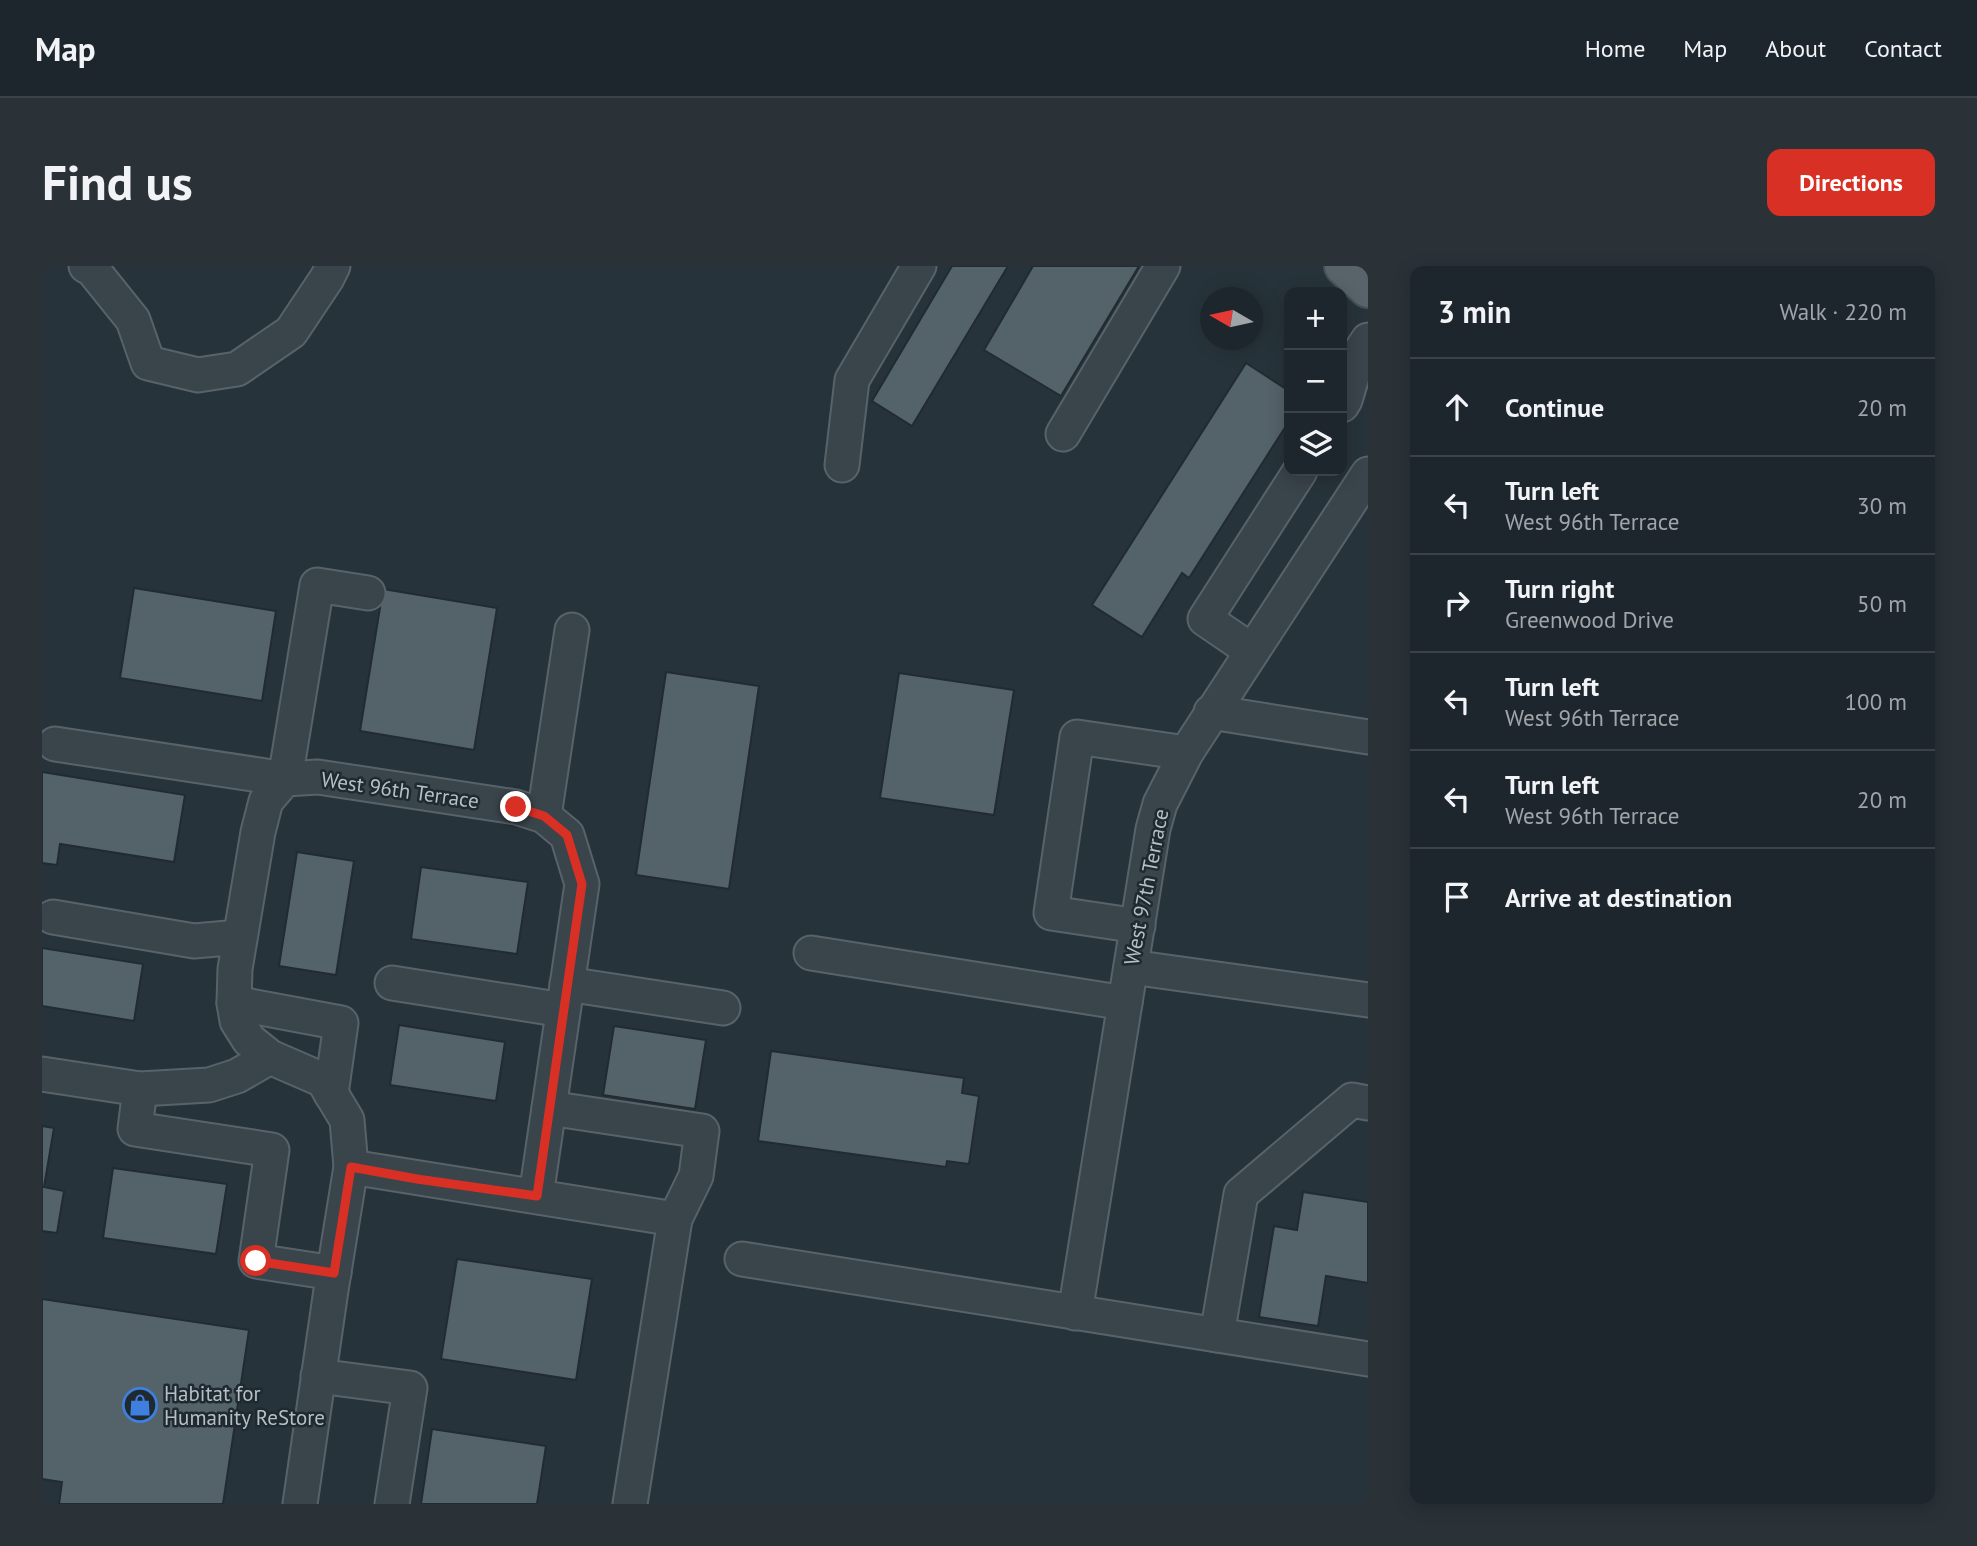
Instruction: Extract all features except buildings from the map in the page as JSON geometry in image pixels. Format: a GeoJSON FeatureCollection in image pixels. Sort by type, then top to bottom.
{"type":"FeatureCollection","features":[{"type":"Feature","properties":{"kind":"main road"},"geometry":{"type":"LineString","coordinates":[[1343,266],[1368,288]]}},
{"type":"Feature","properties":{"kind":"street"},"geometry":{"type":"LineString","coordinates":[[86,266],[92,269],[133,320],[148,363],[198,375],[237,369],[291,332],[333,266]]}},
{"type":"Feature","properties":{"kind":"street"},"geometry":{"type":"LineString","coordinates":[[842,465],[852,380],[919,266]]}},
{"type":"Feature","properties":{"kind":"street"},"geometry":{"type":"LineString","coordinates":[[1063,434],[1163,266]]}},
{"type":"Feature","properties":{"kind":"street"},"geometry":{"type":"LineString","coordinates":[[1347,393],[1359,354],[1368,340]]}},
{"type":"Feature","properties":{"kind":"street","name":"West 97th Terrace"},"geometry":{"type":"LineString","coordinates":[[1075,1313],[1153,829],[1160,804],[1186,752],[1211,712],[1368,474]]}},
{"type":"Feature","properties":{"kind":"street"},"geometry":{"type":"LineString","coordinates":[[1252,651],[1205,620],[1297,476]]}},
{"type":"Feature","properties":{"kind":"street"},"geometry":{"type":"LineString","coordinates":[[300,1504],[351,1167],[347,1120],[323,1080],[270,1057],[249,1040],[237,1021],[234,1003],[235,969],[258,832],[266,802],[285,779],[317,585],[368,593]]}},
{"type":"Feature","properties":{"kind":"street"},"geometry":{"type":"LineString","coordinates":[[544,816],[572,630]]}},
{"type":"Feature","properties":{"kind":"street"},"geometry":{"type":"LineString","coordinates":[[1211,712],[1368,737]]}},
{"type":"Feature","properties":{"kind":"street"},"geometry":{"type":"LineString","coordinates":[[1138,926],[1051,913],[1077,737],[1186,752]]}},
{"type":"Feature","properties":{"kind":"street","name":"West 96th Terrace"},"geometry":{"type":"LineString","coordinates":[[55,744],[285,779],[318,777],[516,807],[544,816],[567,835],[582,884],[537,1196]]}},
{"type":"Feature","properties":{"kind":"street"},"geometry":{"type":"LineString","coordinates":[[53,918],[194,941],[240,937]]}},
{"type":"Feature","properties":{"kind":"street"},"geometry":{"type":"LineString","coordinates":[[811,953],[1125,1003]]}},
{"type":"Feature","properties":{"kind":"street"},"geometry":{"type":"LineString","coordinates":[[1131,967],[1368,1000]]}},
{"type":"Feature","properties":{"kind":"street"},"geometry":{"type":"LineString","coordinates":[[392,984],[723,1008]]}},
{"type":"Feature","properties":{"kind":"street"},"geometry":{"type":"LineString","coordinates":[[234,1003],[341,1023],[331,1094]]}},
{"type":"Feature","properties":{"kind":"street"},"geometry":{"type":"LineString","coordinates":[[42,1074],[140,1089],[209,1085],[237,1076],[270,1057]]}},
{"type":"Feature","properties":{"kind":"street"},"geometry":{"type":"LineString","coordinates":[[140,1089],[135,1129],[272,1150],[256,1261],[334,1273]]}},
{"type":"Feature","properties":{"kind":"street"},"geometry":{"type":"LineString","coordinates":[[1217,1335],[1241,1194],[1352,1100],[1368,1103]]}},
{"type":"Feature","properties":{"kind":"street"},"geometry":{"type":"LineString","coordinates":[[549,1108],[702,1131],[696,1176],[675,1219],[630,1504]]}},
{"type":"Feature","properties":{"kind":"street"},"geometry":{"type":"LineString","coordinates":[[351,1167],[675,1219]]}},
{"type":"Feature","properties":{"kind":"street"},"geometry":{"type":"LineString","coordinates":[[742,1259],[1368,1359]]}},
{"type":"Feature","properties":{"kind":"street"},"geometry":{"type":"LineString","coordinates":[[318,1376],[410,1388],[393,1504]]}},
{"type":"Feature","properties":{"kind":"place","name":"Habitat for Humanity ReStore"},"geometry":{"type":"Point","coordinates":[140,1405]}},
{"type":"Feature","properties":{"kind":"route"},"geometry":{"type":"LineString","coordinates":[[256,1261],[334,1273],[351,1167],[537,1196],[582,884],[567,835],[544,816],[516,807]]}}]}
